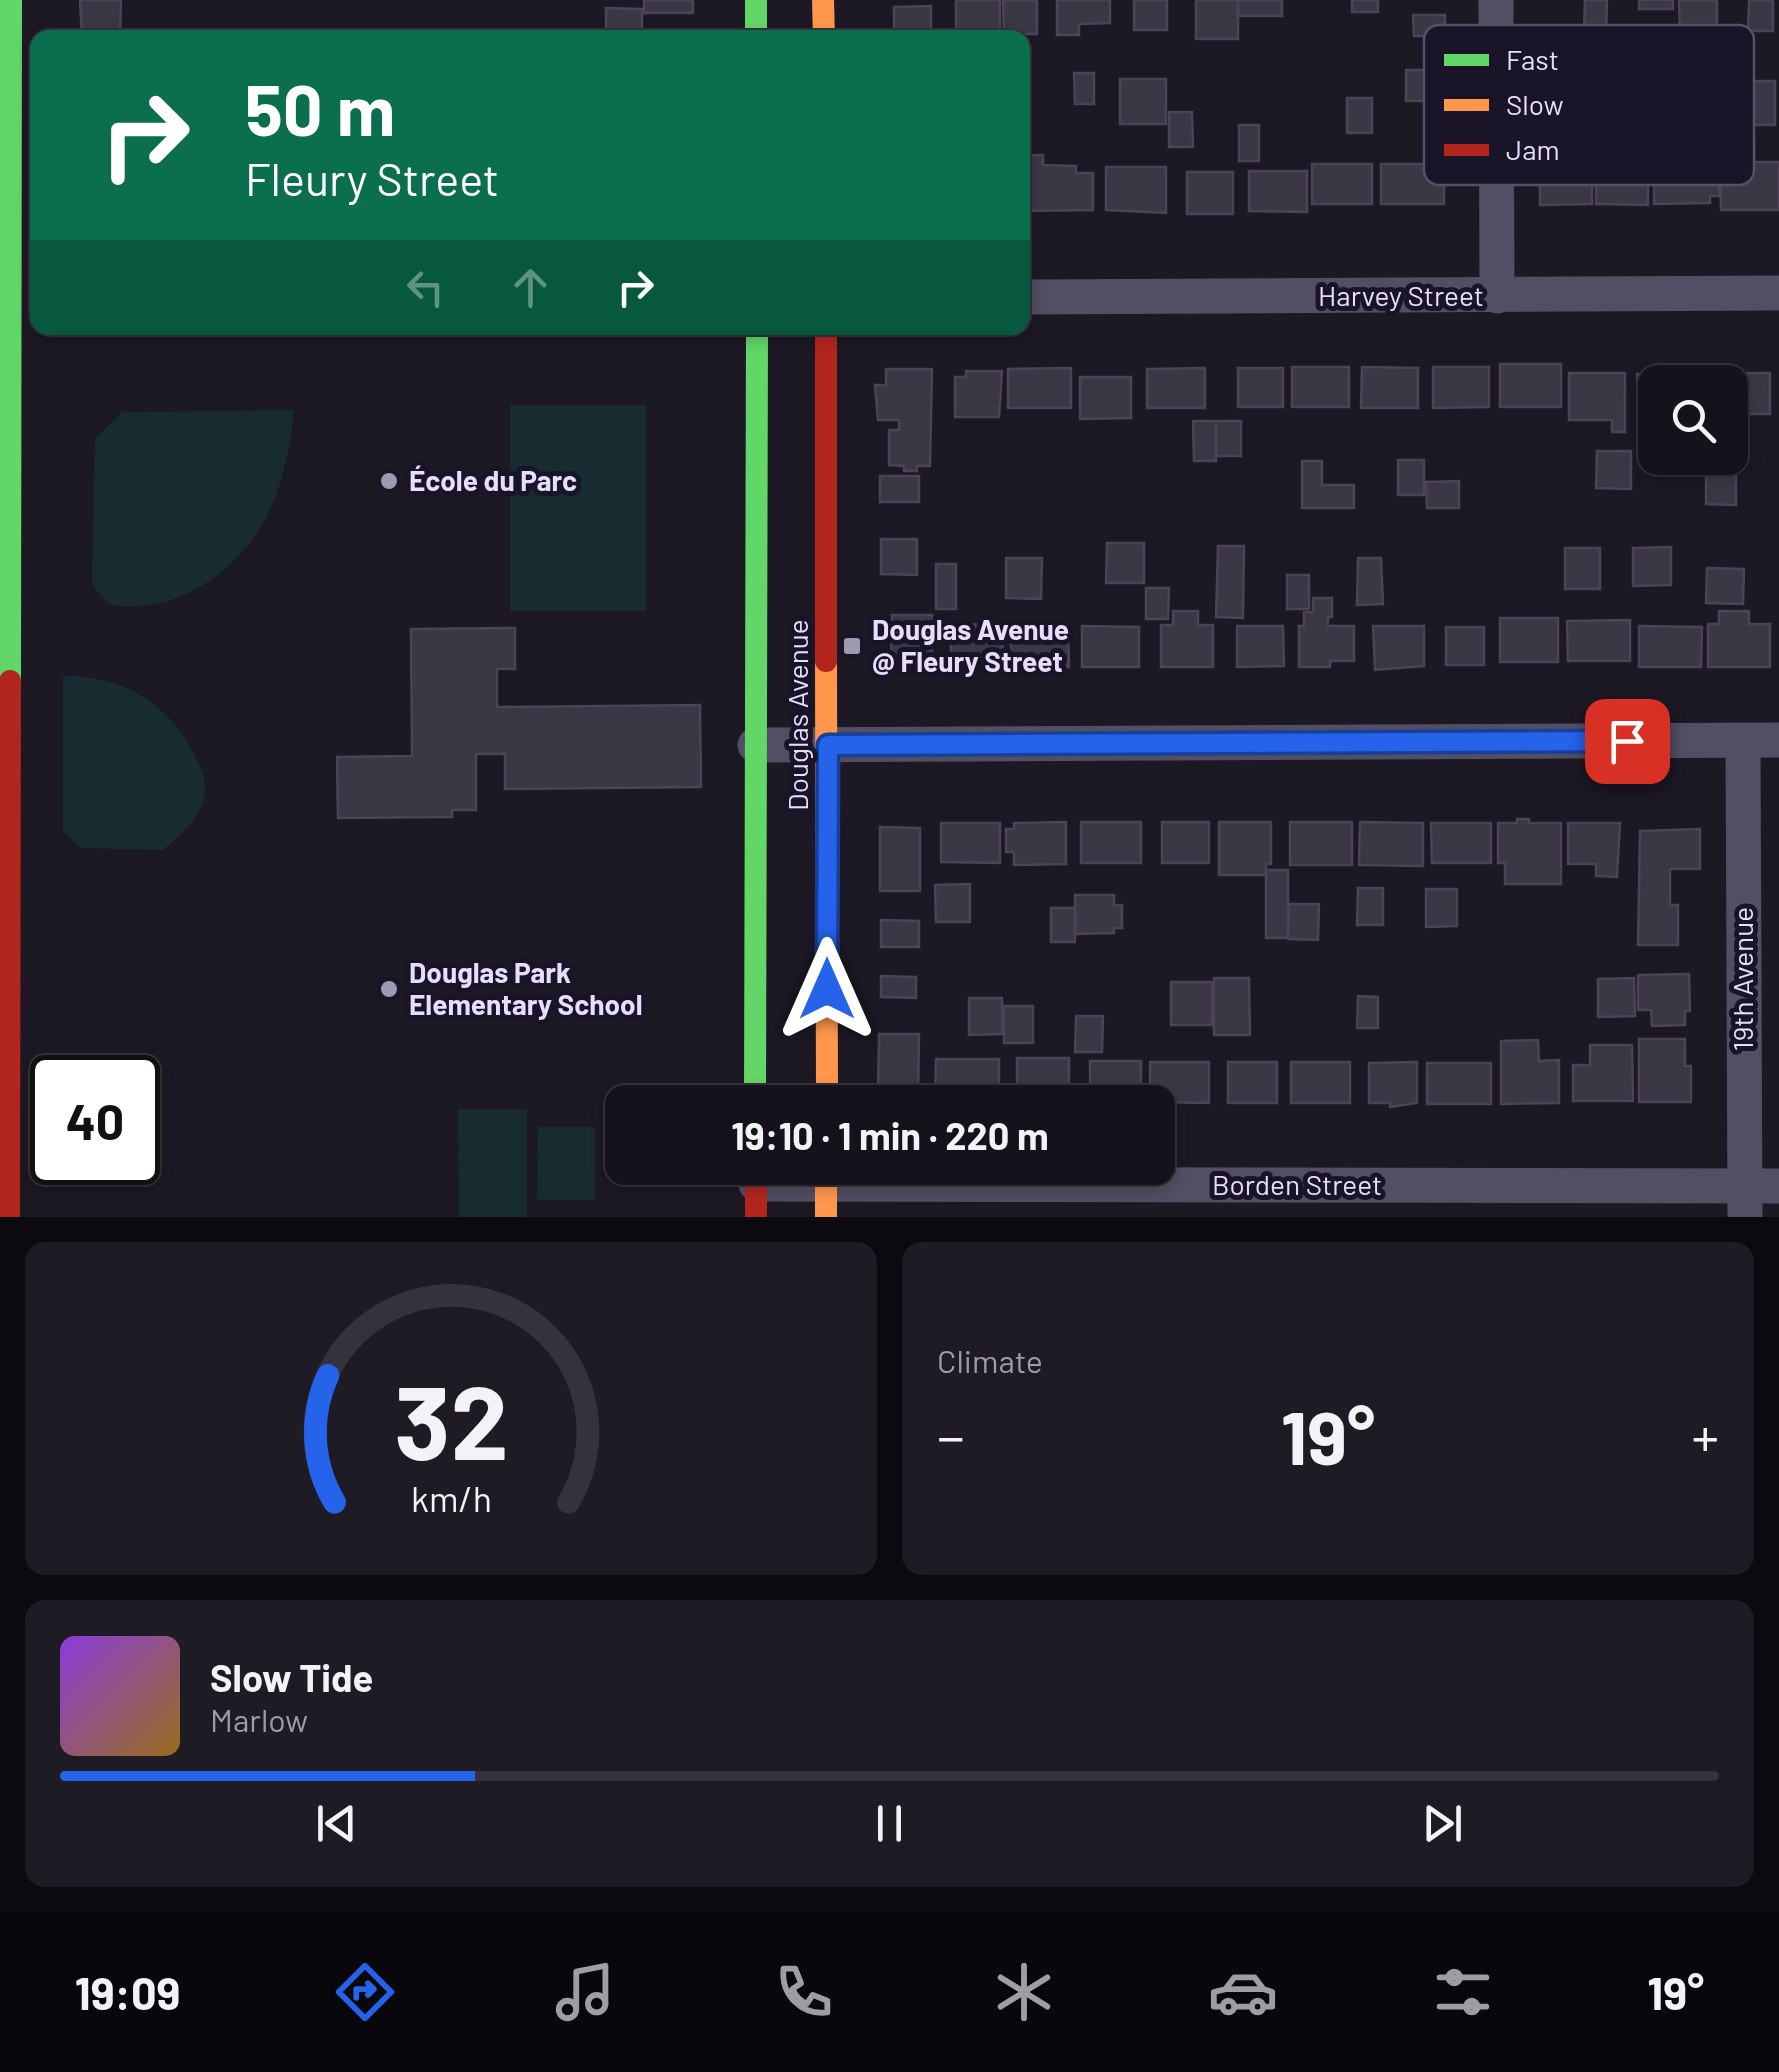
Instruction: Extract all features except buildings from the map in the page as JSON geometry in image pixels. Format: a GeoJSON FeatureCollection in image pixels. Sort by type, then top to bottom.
{"type":"FeatureCollection","features":[{"type":"Feature","properties":{"kind":"street"},"geometry":{"type":"LineString","coordinates":[[9,1217],[5,992],[5,91],[11,0]]}},
{"type":"Feature","properties":{"kind":"street"},"geometry":{"type":"LineString","coordinates":[[756,0],[756,30]]}},
{"type":"Feature","properties":{"kind":"street"},"geometry":{"type":"LineString","coordinates":[[823,0],[824,30]]}},
{"type":"Feature","properties":{"kind":"street"},"geometry":{"type":"LineString","coordinates":[[1496,0],[1496,25]]}},
{"type":"Feature","properties":{"kind":"street"},"geometry":{"type":"LineString","coordinates":[[1497,185],[1497,296]]}},
{"type":"Feature","properties":{"kind":"street","name":"Harvey Street"},"geometry":{"type":"LineString","coordinates":[[1030,298],[1779,293]]}},
{"type":"Feature","properties":{"kind":"street","name":"Douglas Avenue"},"geometry":{"type":"LineString","coordinates":[[756,1085],[757,335]]}},
{"type":"Feature","properties":{"kind":"street","name":"Douglas Avenue"},"geometry":{"type":"LineString","coordinates":[[826,335],[827,1085]]}},
{"type":"Feature","properties":{"kind":"street","name":"19th Avenue"},"geometry":{"type":"LineString","coordinates":[[1743,740],[1756,1196]]}},
{"type":"Feature","properties":{"kind":"street"},"geometry":{"type":"LineString","coordinates":[[756,745],[1779,740]]}},
{"type":"Feature","properties":{"kind":"street","name":"Borden Street"},"geometry":{"type":"LineString","coordinates":[[756,1189],[1756,1196]]}},
{"type":"Feature","properties":{"kind":"green space"},"geometry":{"type":"Polygon","coordinates":[[[510,405],[646,405],[646,611],[510,611],[510,405]]]}},
{"type":"Feature","properties":{"kind":"green space"},"geometry":{"type":"Polygon","coordinates":[[[294,410],[279,488],[259,530],[236,559],[207,583],[174,599],[130,606],[105,600],[92,583],[95,438],[123,412],[294,410]]]}},
{"type":"Feature","properties":{"kind":"green space"},"geometry":{"type":"Polygon","coordinates":[[[63,676],[103,680],[138,694],[168,717],[192,750],[205,782],[203,802],[189,825],[163,850],[81,848],[63,830],[63,676]]]}},
{"type":"Feature","properties":{"kind":"green space"},"geometry":{"type":"Polygon","coordinates":[[[458,1109],[527,1109],[527,1217],[459,1217],[458,1109]]]}},
{"type":"Feature","properties":{"kind":"green space"},"geometry":{"type":"Polygon","coordinates":[[[538,1127],[595,1127],[595,1200],[537,1200],[538,1127]]]}},
{"type":"Feature","properties":{"kind":"traffic: fast"},"geometry":{"type":"LineString","coordinates":[[10,681],[11,0]]}},
{"type":"Feature","properties":{"kind":"traffic: fast"},"geometry":{"type":"LineString","coordinates":[[756,0],[756,30]]}},
{"type":"Feature","properties":{"kind":"traffic: fast"},"geometry":{"type":"LineString","coordinates":[[755,1085],[757,335]]}},
{"type":"Feature","properties":{"kind":"traffic: slow"},"geometry":{"type":"LineString","coordinates":[[823,0],[824,30]]}},
{"type":"Feature","properties":{"kind":"traffic: slow"},"geometry":{"type":"LineString","coordinates":[[826,661],[827,1085]]}},
{"type":"Feature","properties":{"kind":"traffic: slow"},"geometry":{"type":"LineString","coordinates":[[826,1185],[826,1217]]}},
{"type":"Feature","properties":{"kind":"traffic: jam"},"geometry":{"type":"LineString","coordinates":[[826,335],[826,661]]}},
{"type":"Feature","properties":{"kind":"traffic: jam"},"geometry":{"type":"LineString","coordinates":[[9,1217],[10,681]]}},
{"type":"Feature","properties":{"kind":"traffic: jam"},"geometry":{"type":"LineString","coordinates":[[756,1185],[756,1217]]}},
{"type":"Feature","properties":{"kind":"place","name":"École du Parc"},"geometry":{"type":"Point","coordinates":[389,481]}},
{"type":"Feature","properties":{"kind":"place","name":"Douglas Avenue @ Fleury Street"},"geometry":{"type":"Point","coordinates":[852,646]}},
{"type":"Feature","properties":{"kind":"place","name":"Douglas Park Elementary School"},"geometry":{"type":"Point","coordinates":[389,989]}},
{"type":"Feature","properties":{"kind":"route"},"geometry":{"type":"LineString","coordinates":[[827,989],[828,745],[1627,741]]}}]}
